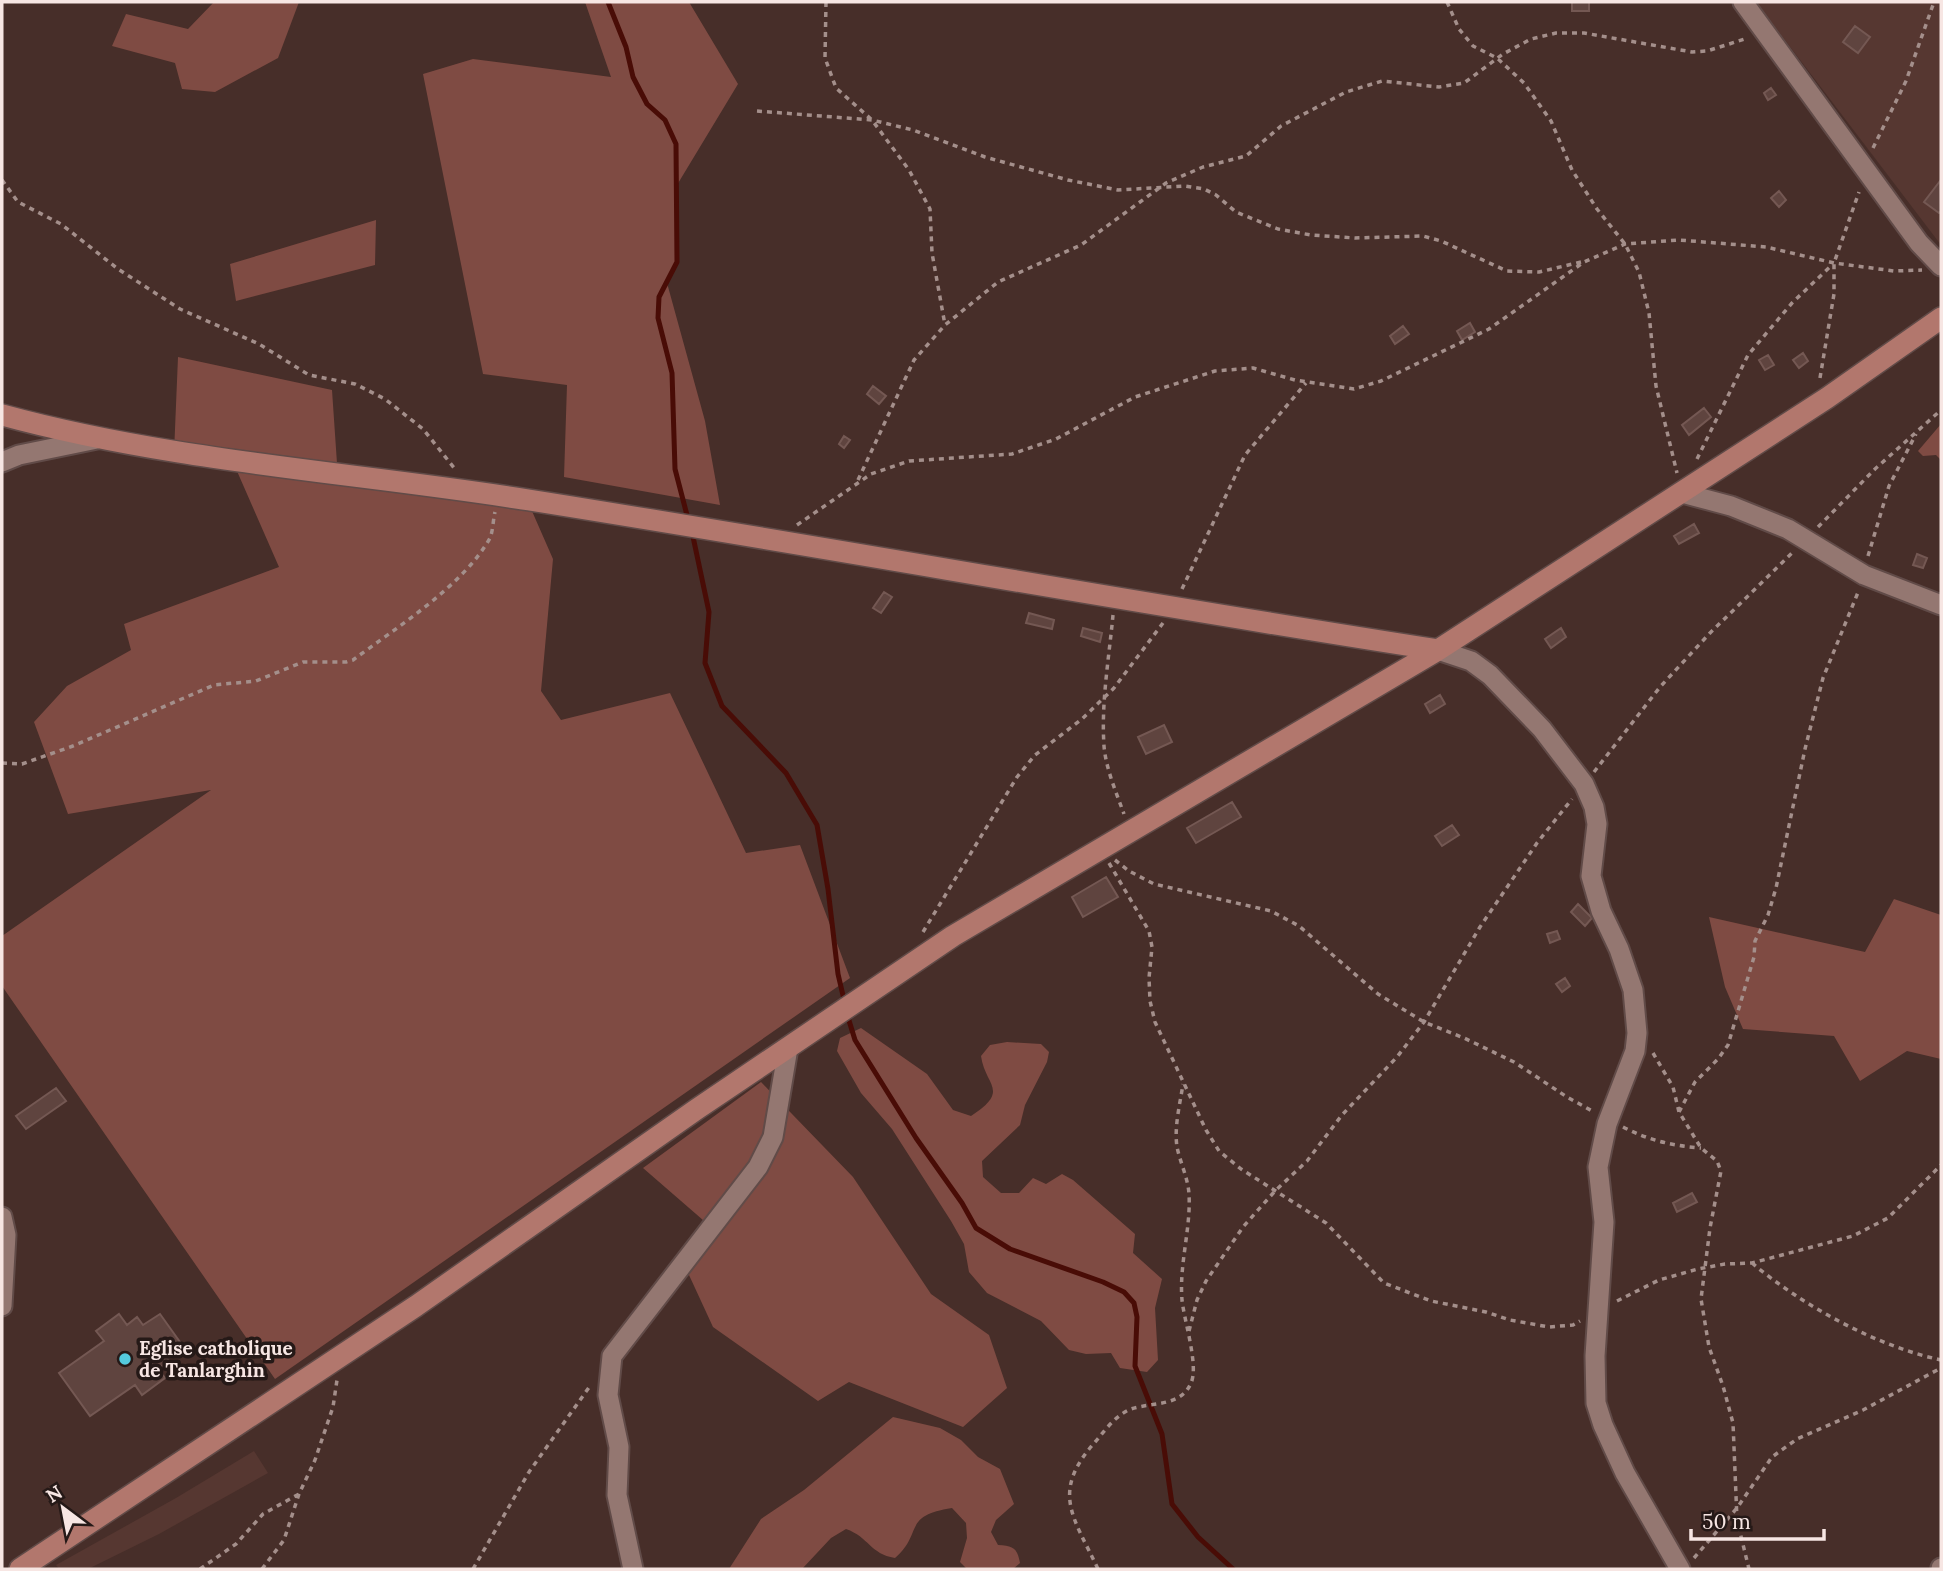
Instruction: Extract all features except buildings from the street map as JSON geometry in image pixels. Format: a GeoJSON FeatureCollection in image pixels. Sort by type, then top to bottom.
{"type":"FeatureCollection","features":[{"type":"Feature","properties":{"kind":"street"},"geometry":{"type":"LineString","coordinates":[[1743,2],[1935,268]]}},
{"type":"Feature","properties":{"kind":"street"},"geometry":{"type":"LineString","coordinates":[[20,1569],[340,1357],[953,936],[1438,650],[1821,402],[1941,318]]}},
{"type":"Feature","properties":{"kind":"street"},"geometry":{"type":"LineString","coordinates":[[2,415],[97,439],[318,473],[497,496],[777,540],[1173,609],[1438,650],[1471,661],[1490,675],[1542,729],[1584,784],[1594,807],[1597,824],[1591,876],[1601,911],[1619,949],[1633,990],[1637,1033],[1635,1051],[1608,1120],[1598,1167],[1604,1222],[1595,1356],[1596,1403],[1625,1473],[1687,1564]]}},
{"type":"Feature","properties":{"kind":"street"},"geometry":{"type":"LineString","coordinates":[[2,462],[19,455],[97,439]]}},
{"type":"Feature","properties":{"kind":"street"},"geometry":{"type":"LineString","coordinates":[[1682,492],[1731,506],[1788,529],[1864,575],[1941,605]]}},
{"type":"Feature","properties":{"kind":"street"},"geometry":{"type":"LineString","coordinates":[[634,1569],[617,1495],[619,1447],[608,1395],[612,1356],[758,1167],[773,1137],[788,1048]]}},
{"type":"Feature","properties":{"kind":"street"},"geometry":{"type":"LineString","coordinates":[[2,1217],[6,1235],[2,1306]]}},
{"type":"Feature","properties":{"kind":"path"},"geometry":{"type":"LineString","coordinates":[[826,2],[825,58],[836,88],[872,120],[909,170],[930,209],[932,253],[945,325]]}},
{"type":"Feature","properties":{"kind":"path"},"geometry":{"type":"LineString","coordinates":[[1447,2],[1459,29],[1473,46],[1497,58],[1524,83],[1544,112],[1578,181],[1625,244],[1639,272],[1647,303],[1656,386],[1682,492]]}},
{"type":"Feature","properties":{"kind":"path"},"geometry":{"type":"LineString","coordinates":[[858,482],[876,437],[914,360],[945,325],[998,282],[1080,245],[1160,186],[1203,167],[1246,156],[1281,125],[1346,92],[1382,81],[1439,87],[1464,83],[1497,58],[1531,39],[1556,33],[1584,33],[1692,52],[1707,51],[1766,32]]}},
{"type":"Feature","properties":{"kind":"path"},"geometry":{"type":"LineString","coordinates":[[757,111],[872,120],[913,130],[985,157],[1068,180],[1118,190],[1160,186],[1204,189],[1216,195],[1236,212],[1278,229],[1311,235],[1355,238],[1423,236],[1441,240],[1507,271],[1539,272],[1584,262],[1625,244],[1679,240],[1766,247],[1834,263],[1894,271],[1935,268]]}},
{"type":"Feature","properties":{"kind":"path"},"geometry":{"type":"LineString","coordinates":[[2,180],[18,202],[61,224],[118,269],[180,309],[259,344],[309,374],[355,384],[385,398],[423,429],[448,458],[468,492]]}},
{"type":"Feature","properties":{"kind":"path"},"geometry":{"type":"LineString","coordinates":[[777,540],[871,474],[909,461],[1012,454],[1055,439],[1135,397],[1215,371],[1253,368],[1306,383],[1354,388],[1381,381],[1489,329],[1584,262]]}},
{"type":"Feature","properties":{"kind":"path"},"geometry":{"type":"LineString","coordinates":[[1682,492],[1748,355],[1792,303],[1834,263]]}},
{"type":"Feature","properties":{"kind":"path"},"geometry":{"type":"LineString","coordinates":[[920,936],[1017,777],[1035,755],[1082,719],[1114,688],[1173,609],[1245,455],[1306,383]]}},
{"type":"Feature","properties":{"kind":"path"},"geometry":{"type":"LineString","coordinates":[[1189,1331],[1197,1300],[1206,1281],[1243,1227],[1307,1161],[1342,1115],[1397,1057],[1424,1022],[1479,927],[1537,843],[1660,687],[1710,633],[1875,469],[1941,410]]}},
{"type":"Feature","properties":{"kind":"path"},"geometry":{"type":"LineString","coordinates":[[1679,1112],[1695,1083],[1728,1045],[1754,957],[1755,941],[1768,915],[1776,887],[1823,678],[1864,575],[1871,541],[1889,486],[1917,432]]}},
{"type":"Feature","properties":{"kind":"path"},"geometry":{"type":"LineString","coordinates":[[2,763],[22,764],[73,746],[214,685],[256,681],[303,662],[353,660],[444,590],[474,560],[491,536],[497,496]]}},
{"type":"Feature","properties":{"kind":"path"},"geometry":{"type":"LineString","coordinates":[[1115,599],[1105,696],[1104,746],[1108,770],[1130,832]]}},
{"type":"Feature","properties":{"kind":"path"},"geometry":{"type":"LineString","coordinates":[[1101,849],[1129,871],[1154,884],[1271,911],[1298,926],[1378,994],[1424,1022],[1514,1062],[1567,1097],[1637,1135],[1673,1146],[1701,1148]]}},
{"type":"Feature","properties":{"kind":"path"},"geometry":{"type":"LineString","coordinates":[[1101,849],[1149,931],[1152,947],[1149,978],[1155,1022],[1206,1130],[1219,1151],[1241,1169],[1326,1223],[1384,1283],[1431,1301],[1549,1327],[1573,1325],[1634,1290],[1659,1280],[1725,1264],[1752,1263],[1853,1236],[1888,1218],[1941,1165]]}},
{"type":"Feature","properties":{"kind":"path"},"geometry":{"type":"LineString","coordinates":[[1637,1033],[1673,1087],[1679,1112],[1701,1148],[1717,1161],[1721,1171],[1701,1299],[1709,1348],[1723,1386],[1732,1423],[1737,1520],[1749,1569]]}},
{"type":"Feature","properties":{"kind":"path"},"geometry":{"type":"LineString","coordinates":[[1098,1569],[1070,1510],[1070,1482],[1080,1458],[1116,1418],[1129,1410],[1176,1400],[1186,1393],[1193,1380],[1189,1331],[1182,1299],[1189,1193],[1177,1146],[1176,1130],[1184,1082]]}},
{"type":"Feature","properties":{"kind":"path"},"geometry":{"type":"LineString","coordinates":[[1752,1263],[1777,1284],[1829,1317],[1917,1354],[1941,1360]]}},
{"type":"Feature","properties":{"kind":"path"},"geometry":{"type":"LineString","coordinates":[[473,1569],[529,1472],[612,1356]]}},
{"type":"Feature","properties":{"kind":"path"},"geometry":{"type":"LineString","coordinates":[[262,1569],[285,1540],[299,1494],[315,1460],[333,1407],[340,1357]]}},
{"type":"Feature","properties":{"kind":"path"},"geometry":{"type":"LineString","coordinates":[[1687,1564],[1737,1508],[1772,1457],[1782,1449],[1797,1439],[1863,1410],[1941,1368]]}},
{"type":"Feature","properties":{"kind":"path"},"geometry":{"type":"LineString","coordinates":[[200,1569],[236,1544],[263,1514],[299,1494]]}},
{"type":"Feature","properties":{"kind":"shaded area"},"geometry":{"type":"Polygon","coordinates":[[[214,2],[299,2],[278,58],[215,92],[182,89],[175,63],[112,46],[126,14],[188,29],[214,2]]]}},
{"type":"Feature","properties":{"kind":"shaded area"},"geometry":{"type":"Polygon","coordinates":[[[585,2],[689,2],[738,84],[677,185],[677,262],[667,283],[705,421],[720,505],[564,477],[567,385],[483,374],[423,74],[473,59],[611,77],[585,2]]]}},
{"type":"Feature","properties":{"kind":"shaded area"},"geometry":{"type":"Polygon","coordinates":[[[1756,2],[1941,2],[1941,245],[1871,153],[1756,2]]]}},
{"type":"Feature","properties":{"kind":"shaded area"},"geometry":{"type":"Polygon","coordinates":[[[376,220],[375,265],[236,301],[230,264],[376,220]]]}},
{"type":"Feature","properties":{"kind":"shaded area"},"geometry":{"type":"Polygon","coordinates":[[[178,357],[332,390],[338,478],[528,502],[553,559],[541,691],[561,720],[670,693],[746,853],[800,845],[850,978],[275,1379],[2,986],[2,936],[211,790],[68,814],[34,722],[67,686],[131,650],[124,624],[279,567],[233,462],[174,453],[178,357]]]}},
{"type":"Feature","properties":{"kind":"shaded area"},"geometry":{"type":"Polygon","coordinates":[[[1941,424],[1941,460],[1936,455],[1923,456],[1918,451],[1941,424]]]}},
{"type":"Feature","properties":{"kind":"shaded area"},"geometry":{"type":"Polygon","coordinates":[[[1894,899],[1941,915],[1941,1059],[1907,1051],[1860,1081],[1834,1036],[1743,1029],[1725,987],[1709,917],[1865,952],[1894,899]]]}},
{"type":"Feature","properties":{"kind":"shaded area"},"geometry":{"type":"Polygon","coordinates":[[[861,1028],[927,1074],[953,1110],[971,1116],[990,1100],[993,1094],[981,1056],[990,1045],[1007,1042],[1041,1044],[1049,1052],[1047,1062],[1025,1105],[1020,1125],[982,1161],[983,1177],[1001,1193],[1019,1193],[1033,1178],[1046,1184],[1062,1174],[1073,1180],[1135,1234],[1133,1253],[1162,1279],[1155,1308],[1158,1360],[1147,1372],[1120,1368],[1111,1353],[1086,1354],[1069,1350],[1041,1321],[987,1293],[969,1272],[964,1244],[951,1221],[892,1129],[861,1093],[837,1051],[840,1038],[861,1028]]]}},
{"type":"Feature","properties":{"kind":"shaded area"},"geometry":{"type":"Polygon","coordinates":[[[761,1082],[853,1177],[931,1294],[989,1335],[1007,1388],[963,1427],[849,1382],[818,1401],[713,1327],[683,1262],[711,1227],[643,1168],[761,1082]]]}},
{"type":"Feature","properties":{"kind":"shaded area"},"geometry":{"type":"Polygon","coordinates":[[[893,1417],[940,1428],[961,1440],[978,1457],[1000,1469],[1014,1504],[996,1520],[991,1532],[998,1545],[1014,1549],[1020,1563],[1013,1569],[967,1569],[960,1562],[967,1538],[966,1523],[952,1508],[936,1511],[919,1521],[904,1549],[895,1558],[880,1553],[860,1536],[846,1529],[831,1538],[802,1569],[729,1569],[761,1519],[804,1490],[893,1417]]]}},
{"type":"Feature","properties":{"kind":"shaded area"},"geometry":{"type":"Polygon","coordinates":[[[254,1451],[268,1473],[159,1534],[88,1569],[59,1569],[56,1565],[176,1498],[254,1451]]]}},
{"type":"Feature","properties":{"kind":"waterway"},"geometry":{"type":"LineString","coordinates":[[608,2],[626,47],[633,77],[647,104],[665,120],[676,144],[677,262],[659,297],[658,318],[672,373],[675,469],[688,519]]}},
{"type":"Feature","properties":{"kind":"waterway"},"geometry":{"type":"LineString","coordinates":[[692,532],[709,612],[705,663],[722,706],[786,773],[817,825],[838,974],[845,1004]]}},
{"type":"Feature","properties":{"kind":"waterway"},"geometry":{"type":"LineString","coordinates":[[847,1014],[855,1040],[976,1228],[1010,1249],[1103,1282],[1124,1292],[1134,1303],[1137,1317],[1135,1366],[1162,1434],[1172,1504],[1198,1537],[1233,1569]]}},
{"type":"Feature","properties":{"kind":"place","name":"Eglise catholique de Tanlarghin"},"geometry":{"type":"Point","coordinates":[125,1359]}}]}
